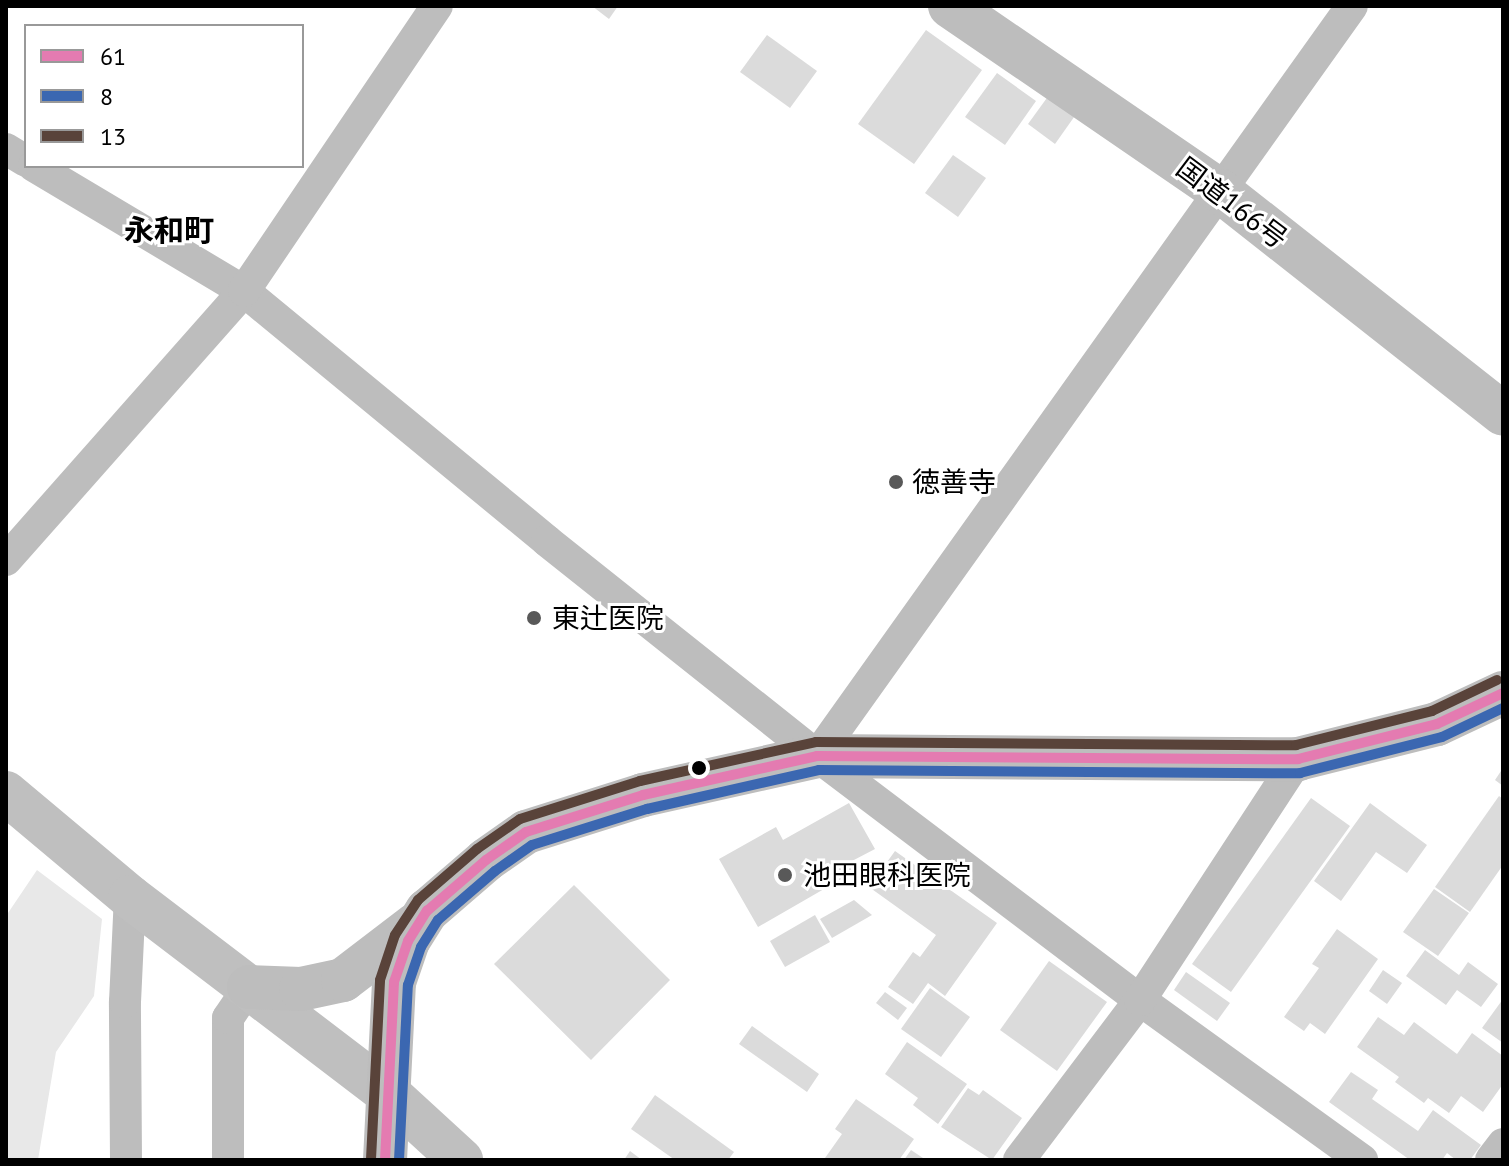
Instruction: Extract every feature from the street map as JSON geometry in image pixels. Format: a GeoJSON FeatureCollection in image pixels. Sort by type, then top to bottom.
{"type":"FeatureCollection","features":[{"type":"Feature","properties":{"kind":"main road","name":"国道166号"},"geometry":{"type":"LineString","coordinates":[[950,6],[1220,191],[1503,414]]}},
{"type":"Feature","properties":{"kind":"main road"},"geometry":{"type":"LineString","coordinates":[[249,987],[301,989],[343,980],[416,925],[486,860],[526,832],[643,795],[817,756],[1298,759],[1437,724],[1503,693]]}},
{"type":"Feature","properties":{"kind":"main road"},"geometry":{"type":"LineString","coordinates":[[385,1160],[394,982],[416,925]]}},
{"type":"Feature","properties":{"kind":"street"},"geometry":{"type":"LineString","coordinates":[[6,560],[244,291],[437,6]]}},
{"type":"Feature","properties":{"kind":"street"},"geometry":{"type":"LineString","coordinates":[[817,756],[1352,6]]}},
{"type":"Feature","properties":{"kind":"street"},"geometry":{"type":"LineString","coordinates":[[6,149],[24,160]]}},
{"type":"Feature","properties":{"kind":"street"},"geometry":{"type":"LineString","coordinates":[[37,168],[244,291],[547,541],[817,756],[1140,1000],[1362,1160]]}},
{"type":"Feature","properties":{"kind":"street"},"geometry":{"type":"LineString","coordinates":[[1019,1160],[1140,1000],[1298,759]]}},
{"type":"Feature","properties":{"kind":"street"},"geometry":{"type":"LineString","coordinates":[[6,793],[130,897],[389,1094],[461,1160]]}},
{"type":"Feature","properties":{"kind":"street"},"geometry":{"type":"LineString","coordinates":[[126,1160],[125,1002],[130,897]]}},
{"type":"Feature","properties":{"kind":"street"},"geometry":{"type":"LineString","coordinates":[[228,1160],[228,1018],[249,987]]}},
{"type":"Feature","properties":{"kind":"street"},"geometry":{"type":"LineString","coordinates":[[1491,1160],[1503,1144]]}},
{"type":"Feature","properties":{"kind":"shaded area"},"geometry":{"type":"Polygon","coordinates":[[[37,870],[102,919],[94,996],[56,1052],[38,1160],[6,1160],[6,916],[37,870]]]}},
{"type":"Feature","properties":{"kind":"building"},"geometry":{"type":"Polygon","coordinates":[[[592,6],[618,6],[609,19],[592,6]]]}},
{"type":"Feature","properties":{"kind":"building"},"geometry":{"type":"Polygon","coordinates":[[[926,30],[982,70],[914,164],[858,124],[926,30]]]}},
{"type":"Feature","properties":{"kind":"building"},"geometry":{"type":"Polygon","coordinates":[[[767,35],[817,71],[790,108],[740,72],[767,35]]]}},
{"type":"Feature","properties":{"kind":"building"},"geometry":{"type":"Polygon","coordinates":[[[997,73],[1036,101],[1005,145],[965,117],[997,73]]]}},
{"type":"Feature","properties":{"kind":"building"},"geometry":{"type":"Polygon","coordinates":[[[1057,84],[1084,103],[1055,144],[1028,124],[1057,84]]]}},
{"type":"Feature","properties":{"kind":"building"},"geometry":{"type":"Polygon","coordinates":[[[953,155],[986,178],[958,217],[925,193],[953,155]]]}},
{"type":"Feature","properties":{"kind":"building"},"geometry":{"type":"Polygon","coordinates":[[[1503,768],[1503,786],[1495,780],[1503,768]]]}},
{"type":"Feature","properties":{"kind":"building"},"geometry":{"type":"Polygon","coordinates":[[[1499,796],[1503,799],[1503,865],[1470,912],[1435,887],[1499,796]]]}},
{"type":"Feature","properties":{"kind":"building"},"geometry":{"type":"Polygon","coordinates":[[[1311,798],[1350,826],[1231,992],[1192,964],[1311,798]]]}},
{"type":"Feature","properties":{"kind":"building"},"geometry":{"type":"Polygon","coordinates":[[[849,803],[875,849],[852,861],[857,870],[758,927],[719,859],[776,827],[783,840],[849,803]]]}},
{"type":"Feature","properties":{"kind":"building"},"geometry":{"type":"Polygon","coordinates":[[[1370,803],[1427,845],[1407,873],[1376,852],[1341,901],[1314,881],[1370,803]]]}},
{"type":"Feature","properties":{"kind":"building"},"geometry":{"type":"Polygon","coordinates":[[[895,851],[997,923],[945,996],[928,983],[913,1004],[888,987],[913,952],[920,957],[936,935],[869,887],[895,851]]]}},
{"type":"Feature","properties":{"kind":"building"},"geometry":{"type":"Polygon","coordinates":[[[574,885],[670,980],[591,1060],[494,964],[574,885]]]}},
{"type":"Feature","properties":{"kind":"building"},"geometry":{"type":"Polygon","coordinates":[[[1434,889],[1469,913],[1438,956],[1403,932],[1434,889]]]}},
{"type":"Feature","properties":{"kind":"building"},"geometry":{"type":"Polygon","coordinates":[[[854,900],[872,915],[832,938],[820,919],[854,900]]]}},
{"type":"Feature","properties":{"kind":"building"},"geometry":{"type":"Polygon","coordinates":[[[815,915],[830,942],[785,967],[770,941],[815,915]]]}},
{"type":"Feature","properties":{"kind":"building"},"geometry":{"type":"Polygon","coordinates":[[[1337,929],[1378,959],[1325,1034],[1310,1023],[1304,1031],[1284,1017],[1319,968],[1312,964],[1337,929]]]}},
{"type":"Feature","properties":{"kind":"building"},"geometry":{"type":"Polygon","coordinates":[[[1425,950],[1459,975],[1468,962],[1498,984],[1481,1007],[1457,990],[1446,1005],[1406,976],[1425,950]]]}},
{"type":"Feature","properties":{"kind":"building"},"geometry":{"type":"Polygon","coordinates":[[[1049,961],[1107,1002],[1057,1071],[1000,1030],[1049,961]]]}},
{"type":"Feature","properties":{"kind":"building"},"geometry":{"type":"Polygon","coordinates":[[[1383,970],[1402,983],[1387,1004],[1369,991],[1383,970]]]}},
{"type":"Feature","properties":{"kind":"building"},"geometry":{"type":"Polygon","coordinates":[[[1186,972],[1230,1003],[1217,1021],[1174,990],[1186,972]]]}},
{"type":"Feature","properties":{"kind":"building"},"geometry":{"type":"Polygon","coordinates":[[[930,988],[970,1017],[941,1057],[901,1029],[930,988]]]}},
{"type":"Feature","properties":{"kind":"building"},"geometry":{"type":"Polygon","coordinates":[[[885,992],[907,1008],[898,1020],[876,1003],[885,992]]]}},
{"type":"Feature","properties":{"kind":"building"},"geometry":{"type":"Polygon","coordinates":[[[1503,999],[1503,1043],[1482,1028],[1503,999]]]}},
{"type":"Feature","properties":{"kind":"building"},"geometry":{"type":"Polygon","coordinates":[[[1378,1017],[1404,1035],[1414,1022],[1457,1054],[1472,1033],[1503,1056],[1503,1084],[1483,1112],[1461,1096],[1449,1113],[1428,1098],[1424,1103],[1395,1082],[1399,1077],[1357,1047],[1378,1017]]]}},
{"type":"Feature","properties":{"kind":"building"},"geometry":{"type":"Polygon","coordinates":[[[752,1026],[819,1074],[807,1092],[739,1044],[752,1026]]]}},
{"type":"Feature","properties":{"kind":"building"},"geometry":{"type":"Polygon","coordinates":[[[907,1042],[967,1084],[938,1124],[913,1105],[918,1098],[885,1074],[907,1042]]]}},
{"type":"Feature","properties":{"kind":"building"},"geometry":{"type":"Polygon","coordinates":[[[1351,1072],[1378,1090],[1372,1099],[1418,1131],[1433,1110],[1481,1145],[1470,1160],[1456,1160],[1447,1153],[1442,1160],[1410,1160],[1329,1102],[1351,1072]]]}},
{"type":"Feature","properties":{"kind":"building"},"geometry":{"type":"Polygon","coordinates":[[[968,1088],[979,1095],[983,1090],[1022,1118],[992,1160],[941,1127],[968,1088]]]}},
{"type":"Feature","properties":{"kind":"building"},"geometry":{"type":"Polygon","coordinates":[[[655,1095],[734,1152],[728,1160],[675,1160],[631,1129],[655,1095]]]}},
{"type":"Feature","properties":{"kind":"building"},"geometry":{"type":"Polygon","coordinates":[[[856,1099],[914,1139],[899,1160],[825,1158],[842,1134],[835,1129],[856,1099]]]}},
{"type":"Feature","properties":{"kind":"building"},"geometry":{"type":"Polygon","coordinates":[[[911,1150],[926,1160],[904,1160],[911,1150]]]}},
{"type":"Feature","properties":{"kind":"building"},"geometry":{"type":"Polygon","coordinates":[[[630,1151],[642,1160],[624,1160],[630,1151]]]}},
{"type":"Feature","properties":{"kind":"transit line","name":"13"},"geometry":{"type":"LineString","coordinates":[[371,1159],[380,980],[395,935],[418,900],[477,849],[520,819],[640,781],[816,742],[1296,745],[1432,711],[1497,680]]}},
{"type":"Feature","properties":{"kind":"transit line","name":"61"},"geometry":{"type":"LineString","coordinates":[[385,1160],[394,982],[408,941],[427,911],[486,860],[526,832],[643,795],[817,756],[1298,759],[1437,724],[1503,693]]}},
{"type":"Feature","properties":{"kind":"transit line","name":"8"},"geometry":{"type":"LineString","coordinates":[[399,1160],[408,985],[421,947],[438,920],[495,871],[532,845],[647,809],[819,770],[1300,773],[1442,737],[1503,708]]}},
{"type":"Feature","properties":{"kind":"place","name":"徳善寺"},"geometry":{"type":"Point","coordinates":[896,482]}},
{"type":"Feature","properties":{"kind":"place","name":"東辻医院"},"geometry":{"type":"Point","coordinates":[534,618]}},
{"type":"Feature","properties":{"kind":"place","name":"池田眼科医院"},"geometry":{"type":"Point","coordinates":[785,875]}},
{"type":"Feature","properties":{"kind":"district","name":"永和町"},"geometry":{"type":"Point","coordinates":[169,230]}}]}
